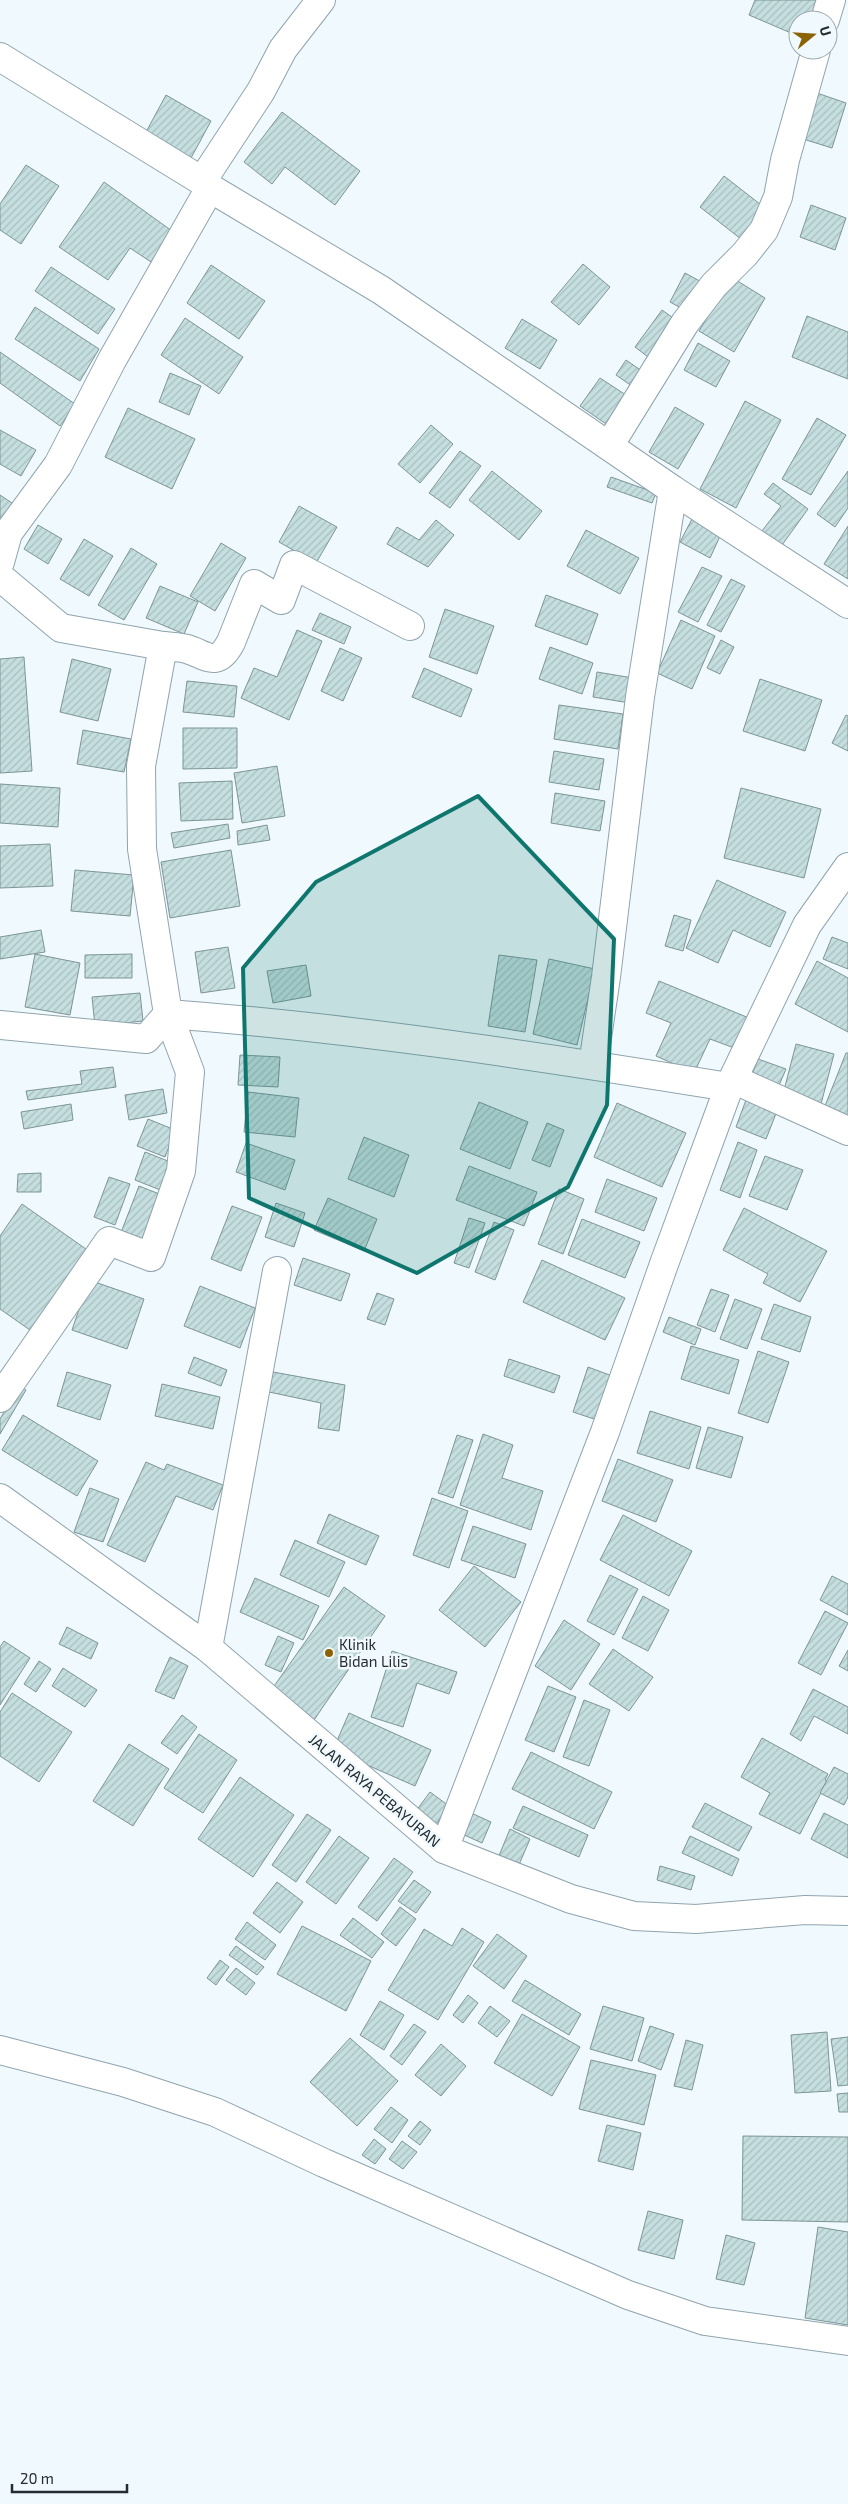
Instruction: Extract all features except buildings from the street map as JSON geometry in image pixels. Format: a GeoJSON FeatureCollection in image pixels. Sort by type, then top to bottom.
{"type":"FeatureCollection","features":[{"type":"Feature","properties":{"kind":"street"},"geometry":{"type":"LineString","coordinates":[[0,562],[8,533],[58,465],[206,185],[261,91],[283,49],[321,0]]}},
{"type":"Feature","properties":{"kind":"street"},"geometry":{"type":"LineString","coordinates":[[0,57],[206,185],[381,290],[673,490],[848,604]]}},
{"type":"Feature","properties":{"kind":"street"},"geometry":{"type":"LineString","coordinates":[[609,446],[685,323],[714,286],[745,254],[764,230],[778,197],[785,160],[813,60]]}},
{"type":"Feature","properties":{"kind":"street"},"geometry":{"type":"LineString","coordinates":[[592,1065],[606,977],[640,697],[673,490]]}},
{"type":"Feature","properties":{"kind":"street"},"geometry":{"type":"LineString","coordinates":[[0,576],[61,628],[188,650],[204,658],[213,659],[226,651],[254,584],[281,600],[294,565],[410,626]]}},
{"type":"Feature","properties":{"kind":"street"},"geometry":{"type":"LineString","coordinates":[[0,1398],[110,1241],[151,1257],[180,1171],[190,1072],[168,1014],[145,878],[140,790],[142,757],[163,646]]}},
{"type":"Feature","properties":{"kind":"street"},"geometry":{"type":"LineString","coordinates":[[444,1849],[605,1432],[732,1083],[807,925],[848,867]]}},
{"type":"Feature","properties":{"kind":"street"},"geometry":{"type":"LineString","coordinates":[[168,1014],[278,1023],[732,1083],[848,1131]]}},
{"type":"Feature","properties":{"kind":"street"},"geometry":{"type":"LineString","coordinates":[[0,1025],[146,1039],[168,1014]]}},
{"type":"Feature","properties":{"kind":"street"},"geometry":{"type":"LineString","coordinates":[[208,1648],[277,1272]]}},
{"type":"Feature","properties":{"kind":"street","name":"JALAN RAYA PEBAYURAN"},"geometry":{"type":"LineString","coordinates":[[0,1498],[208,1648],[444,1849],[571,1899],[634,1916],[696,1919],[805,1910],[848,1911]]}},
{"type":"Feature","properties":{"kind":"street"},"geometry":{"type":"LineString","coordinates":[[0,2050],[123,2082],[215,2112],[332,2166],[628,2295],[705,2320],[848,2341]]}},
{"type":"Feature","properties":{"kind":"highlighted area"},"geometry":{"type":"Polygon","coordinates":[[[478,796],[614,939],[607,1105],[568,1187],[417,1273],[249,1198],[243,968],[316,882],[478,796]]]}},
{"type":"Feature","properties":{"kind":"place","name":"Klinik Bidan Lilis"},"geometry":{"type":"Point","coordinates":[329,1653]}}]}
